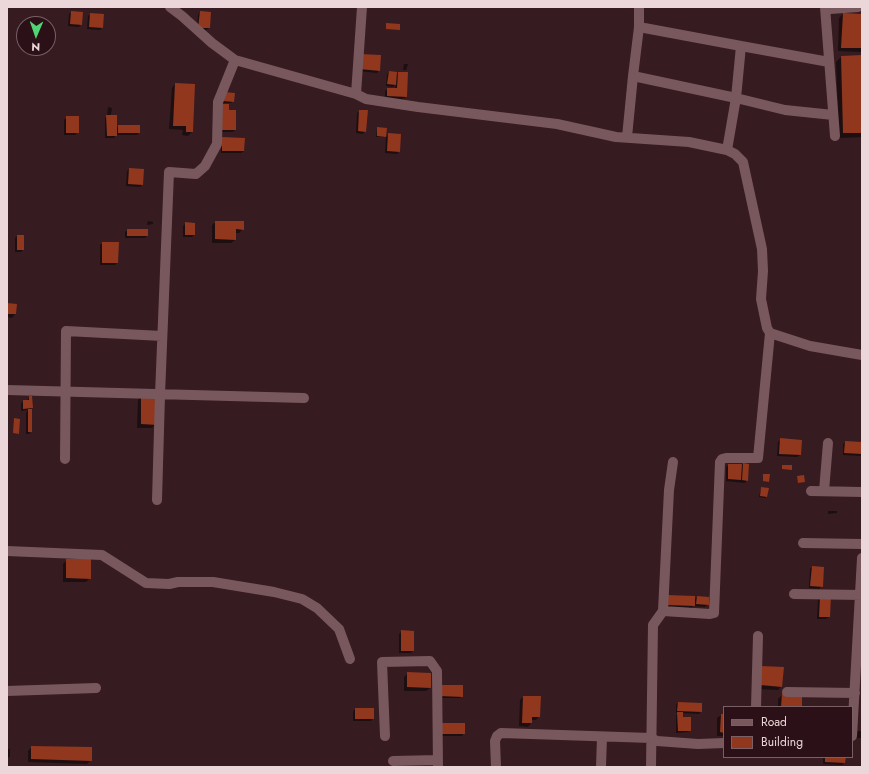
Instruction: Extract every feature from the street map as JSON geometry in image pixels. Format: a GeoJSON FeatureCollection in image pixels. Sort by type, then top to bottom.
{"type":"FeatureCollection","features":[{"type":"Feature","properties":{"kind":"street"},"geometry":{"type":"LineString","coordinates":[[170,7],[183,12],[212,43],[234,60],[356,94],[366,99],[557,124],[616,137],[689,142],[727,150],[735,154],[743,162],[762,248],[763,271],[761,299],[764,321],[770,333],[758,458],[726,458],[722,459],[720,462],[714,613],[663,611]]}},
{"type":"Feature","properties":{"kind":"street"},"geometry":{"type":"LineString","coordinates":[[356,94],[362,7]]}},
{"type":"Feature","properties":{"kind":"street"},"geometry":{"type":"LineString","coordinates":[[628,137],[639,27],[639,7]]}},
{"type":"Feature","properties":{"kind":"street"},"geometry":{"type":"LineString","coordinates":[[835,136],[829,62],[828,8],[858,7]]}},
{"type":"Feature","properties":{"kind":"street"},"geometry":{"type":"LineString","coordinates":[[639,27],[829,62]]}},
{"type":"Feature","properties":{"kind":"street"},"geometry":{"type":"LineString","coordinates":[[727,150],[736,98],[741,46]]}},
{"type":"Feature","properties":{"kind":"street"},"geometry":{"type":"LineString","coordinates":[[157,500],[169,172],[196,174],[205,166],[217,144],[218,102],[234,60]]}},
{"type":"Feature","properties":{"kind":"street"},"geometry":{"type":"LineString","coordinates":[[633,76],[785,110],[833,115]]}},
{"type":"Feature","properties":{"kind":"street"},"geometry":{"type":"LineString","coordinates":[[65,460],[66,331],[162,336]]}},
{"type":"Feature","properties":{"kind":"street"},"geometry":{"type":"LineString","coordinates":[[770,333],[810,346],[862,355]]}},
{"type":"Feature","properties":{"kind":"street"},"geometry":{"type":"LineString","coordinates":[[7,390],[304,398]]}},
{"type":"Feature","properties":{"kind":"street"},"geometry":{"type":"LineString","coordinates":[[824,491],[828,443]]}},
{"type":"Feature","properties":{"kind":"street"},"geometry":{"type":"LineString","coordinates":[[651,767],[653,626],[663,611],[669,490],[673,462]]}},
{"type":"Feature","properties":{"kind":"street"},"geometry":{"type":"LineString","coordinates":[[812,491],[862,492]]}},
{"type":"Feature","properties":{"kind":"street"},"geometry":{"type":"LineString","coordinates":[[803,543],[862,544]]}},
{"type":"Feature","properties":{"kind":"street"},"geometry":{"type":"LineString","coordinates":[[7,551],[102,555],[146,583],[169,584],[178,582],[213,582],[274,592],[302,599],[317,608],[339,629],[350,659]]}},
{"type":"Feature","properties":{"kind":"street"},"geometry":{"type":"LineString","coordinates":[[853,714],[862,558]]}},
{"type":"Feature","properties":{"kind":"street"},"geometry":{"type":"LineString","coordinates":[[794,594],[861,595]]}},
{"type":"Feature","properties":{"kind":"street"},"geometry":{"type":"LineString","coordinates":[[756,706],[758,636]]}},
{"type":"Feature","properties":{"kind":"street"},"geometry":{"type":"LineString","coordinates":[[385,736],[382,662],[430,661],[437,671],[438,763],[393,761]]}},
{"type":"Feature","properties":{"kind":"street"},"geometry":{"type":"LineString","coordinates":[[7,691],[96,688]]}},
{"type":"Feature","properties":{"kind":"street"},"geometry":{"type":"LineString","coordinates":[[787,692],[854,693]]}},
{"type":"Feature","properties":{"kind":"street"},"geometry":{"type":"LineString","coordinates":[[496,767],[496,741],[497,736],[501,733],[651,738],[657,741],[698,744],[723,743]]}},
{"type":"Feature","properties":{"kind":"street"},"geometry":{"type":"LineString","coordinates":[[601,767],[602,737]]}},
{"type":"Feature","properties":{"kind":"building"},"geometry":{"type":"Polygon","coordinates":[[[71,11],[83,12],[82,25],[70,24],[71,11]]]}},
{"type":"Feature","properties":{"kind":"building"},"geometry":{"type":"Polygon","coordinates":[[[200,11],[211,12],[210,28],[198,28],[200,11]]]}},
{"type":"Feature","properties":{"kind":"building"},"geometry":{"type":"Polygon","coordinates":[[[90,13],[104,14],[103,28],[89,27],[90,13]]]}},
{"type":"Feature","properties":{"kind":"building"},"geometry":{"type":"Polygon","coordinates":[[[843,13],[862,14],[862,48],[841,48],[843,13]]]}},
{"type":"Feature","properties":{"kind":"building"},"geometry":{"type":"Polygon","coordinates":[[[386,23],[400,24],[400,30],[386,29],[386,23]]]}},
{"type":"Feature","properties":{"kind":"building"},"geometry":{"type":"Polygon","coordinates":[[[360,54],[381,55],[380,71],[359,69],[360,54]]]}},
{"type":"Feature","properties":{"kind":"building"},"geometry":{"type":"Polygon","coordinates":[[[862,55],[862,133],[843,133],[841,56],[862,55]]]}},
{"type":"Feature","properties":{"kind":"building"},"geometry":{"type":"Polygon","coordinates":[[[389,71],[397,72],[396,85],[387,84],[389,71]]]}},
{"type":"Feature","properties":{"kind":"building"},"geometry":{"type":"Polygon","coordinates":[[[398,72],[408,72],[407,97],[387,96],[387,88],[397,88],[398,72]]]}},
{"type":"Feature","properties":{"kind":"building"},"geometry":{"type":"Polygon","coordinates":[[[175,83],[195,84],[193,132],[186,132],[186,126],[173,126],[175,83]]]}},
{"type":"Feature","properties":{"kind":"building"},"geometry":{"type":"Polygon","coordinates":[[[224,92],[235,93],[234,102],[223,101],[224,92]]]}},
{"type":"Feature","properties":{"kind":"building"},"geometry":{"type":"Polygon","coordinates":[[[222,104],[229,104],[229,110],[236,110],[236,130],[222,130],[222,104]]]}},
{"type":"Feature","properties":{"kind":"building"},"geometry":{"type":"Polygon","coordinates":[[[359,110],[368,110],[366,132],[358,131],[359,110]]]}},
{"type":"Feature","properties":{"kind":"building"},"geometry":{"type":"Polygon","coordinates":[[[106,115],[117,115],[117,136],[107,136],[106,115]]]}},
{"type":"Feature","properties":{"kind":"building"},"geometry":{"type":"Polygon","coordinates":[[[66,116],[79,116],[79,133],[66,133],[66,116]]]}},
{"type":"Feature","properties":{"kind":"building"},"geometry":{"type":"Polygon","coordinates":[[[118,125],[140,125],[140,133],[118,133],[118,125]]]}},
{"type":"Feature","properties":{"kind":"building"},"geometry":{"type":"Polygon","coordinates":[[[377,127],[387,128],[386,137],[377,136],[377,127]]]}},
{"type":"Feature","properties":{"kind":"building"},"geometry":{"type":"Polygon","coordinates":[[[388,133],[401,134],[400,152],[387,151],[388,133]]]}},
{"type":"Feature","properties":{"kind":"building"},"geometry":{"type":"Polygon","coordinates":[[[222,137],[245,138],[244,151],[222,151],[222,137]]]}},
{"type":"Feature","properties":{"kind":"building"},"geometry":{"type":"Polygon","coordinates":[[[129,168],[144,169],[143,185],[128,184],[129,168]]]}},
{"type":"Feature","properties":{"kind":"building"},"geometry":{"type":"Polygon","coordinates":[[[215,221],[244,221],[244,230],[236,229],[236,240],[215,239],[215,221]]]}},
{"type":"Feature","properties":{"kind":"building"},"geometry":{"type":"Polygon","coordinates":[[[185,222],[195,223],[195,235],[185,235],[185,222]]]}},
{"type":"Feature","properties":{"kind":"building"},"geometry":{"type":"Polygon","coordinates":[[[127,229],[148,229],[148,236],[127,236],[127,229]]]}},
{"type":"Feature","properties":{"kind":"building"},"geometry":{"type":"Polygon","coordinates":[[[17,235],[24,235],[24,250],[17,250],[17,235]]]}},
{"type":"Feature","properties":{"kind":"building"},"geometry":{"type":"Polygon","coordinates":[[[102,242],[119,242],[118,263],[102,263],[102,242]]]}},
{"type":"Feature","properties":{"kind":"building"},"geometry":{"type":"Polygon","coordinates":[[[7,303],[17,304],[16,314],[7,314],[7,303]]]}},
{"type":"Feature","properties":{"kind":"building"},"geometry":{"type":"Polygon","coordinates":[[[141,395],[156,395],[157,425],[141,424],[141,395]]]}},
{"type":"Feature","properties":{"kind":"building"},"geometry":{"type":"Polygon","coordinates":[[[29,396],[32,396],[33,408],[23,409],[23,400],[29,400],[29,396]]]}},
{"type":"Feature","properties":{"kind":"building"},"geometry":{"type":"Polygon","coordinates":[[[28,409],[32,409],[32,432],[28,432],[28,409]]]}},
{"type":"Feature","properties":{"kind":"building"},"geometry":{"type":"Polygon","coordinates":[[[14,418],[20,419],[19,434],[13,433],[14,418]]]}},
{"type":"Feature","properties":{"kind":"building"},"geometry":{"type":"Polygon","coordinates":[[[780,438],[802,440],[801,455],[779,454],[780,438]]]}},
{"type":"Feature","properties":{"kind":"building"},"geometry":{"type":"Polygon","coordinates":[[[845,441],[862,442],[862,454],[844,453],[845,441]]]}},
{"type":"Feature","properties":{"kind":"building"},"geometry":{"type":"Polygon","coordinates":[[[743,463],[749,464],[748,481],[742,480],[743,463]]]}},
{"type":"Feature","properties":{"kind":"building"},"geometry":{"type":"Polygon","coordinates":[[[728,464],[742,464],[741,480],[728,479],[728,464]]]}},
{"type":"Feature","properties":{"kind":"building"},"geometry":{"type":"Polygon","coordinates":[[[782,465],[792,465],[792,470],[782,469],[782,465]]]}},
{"type":"Feature","properties":{"kind":"building"},"geometry":{"type":"Polygon","coordinates":[[[763,474],[770,474],[769,482],[763,481],[763,474]]]}},
{"type":"Feature","properties":{"kind":"building"},"geometry":{"type":"Polygon","coordinates":[[[804,475],[805,482],[798,483],[797,476],[804,475]]]}},
{"type":"Feature","properties":{"kind":"building"},"geometry":{"type":"Polygon","coordinates":[[[761,487],[769,488],[767,497],[760,496],[761,487]]]}},
{"type":"Feature","properties":{"kind":"building"},"geometry":{"type":"Polygon","coordinates":[[[66,559],[91,559],[91,579],[66,578],[66,559]]]}},
{"type":"Feature","properties":{"kind":"building"},"geometry":{"type":"Polygon","coordinates":[[[812,566],[824,567],[823,587],[810,586],[812,566]]]}},
{"type":"Feature","properties":{"kind":"building"},"geometry":{"type":"Polygon","coordinates":[[[667,595],[695,596],[695,606],[666,605],[667,595]]]}},
{"type":"Feature","properties":{"kind":"building"},"geometry":{"type":"Polygon","coordinates":[[[697,596],[709,597],[709,605],[696,604],[697,596]]]}},
{"type":"Feature","properties":{"kind":"building"},"geometry":{"type":"Polygon","coordinates":[[[820,596],[831,596],[830,617],[819,617],[820,596]]]}},
{"type":"Feature","properties":{"kind":"building"},"geometry":{"type":"Polygon","coordinates":[[[401,630],[414,631],[414,651],[401,651],[401,630]]]}},
{"type":"Feature","properties":{"kind":"building"},"geometry":{"type":"Polygon","coordinates":[[[761,666],[784,667],[782,687],[760,685],[761,666]]]}},
{"type":"Feature","properties":{"kind":"building"},"geometry":{"type":"Polygon","coordinates":[[[407,672],[431,673],[431,688],[407,687],[407,672]]]}},
{"type":"Feature","properties":{"kind":"building"},"geometry":{"type":"Polygon","coordinates":[[[439,685],[463,685],[463,697],[439,696],[439,685]]]}},
{"type":"Feature","properties":{"kind":"building"},"geometry":{"type":"Polygon","coordinates":[[[782,694],[802,696],[802,706],[781,706],[782,694]]]}},
{"type":"Feature","properties":{"kind":"building"},"geometry":{"type":"Polygon","coordinates":[[[523,696],[541,696],[540,717],[532,717],[532,723],[522,723],[523,696]]]}},
{"type":"Feature","properties":{"kind":"building"},"geometry":{"type":"Polygon","coordinates":[[[678,702],[702,703],[702,712],[677,711],[678,702]]]}},
{"type":"Feature","properties":{"kind":"building"},"geometry":{"type":"Polygon","coordinates":[[[355,708],[374,708],[374,719],[355,719],[355,708]]]}},
{"type":"Feature","properties":{"kind":"building"},"geometry":{"type":"Polygon","coordinates":[[[677,712],[683,712],[683,717],[691,717],[691,731],[678,731],[677,712]]]}},
{"type":"Feature","properties":{"kind":"building"},"geometry":{"type":"Polygon","coordinates":[[[721,714],[723,714],[723,733],[720,732],[721,714]]]}},
{"type":"Feature","properties":{"kind":"building"},"geometry":{"type":"Polygon","coordinates":[[[440,723],[465,723],[465,734],[440,734],[440,723]]]}},
{"type":"Feature","properties":{"kind":"building"},"geometry":{"type":"Polygon","coordinates":[[[31,746],[92,747],[92,761],[31,759],[31,746]]]}},
{"type":"Feature","properties":{"kind":"building"},"geometry":{"type":"Polygon","coordinates":[[[825,758],[846,758],[845,763],[825,762],[825,758]]]}}]}
